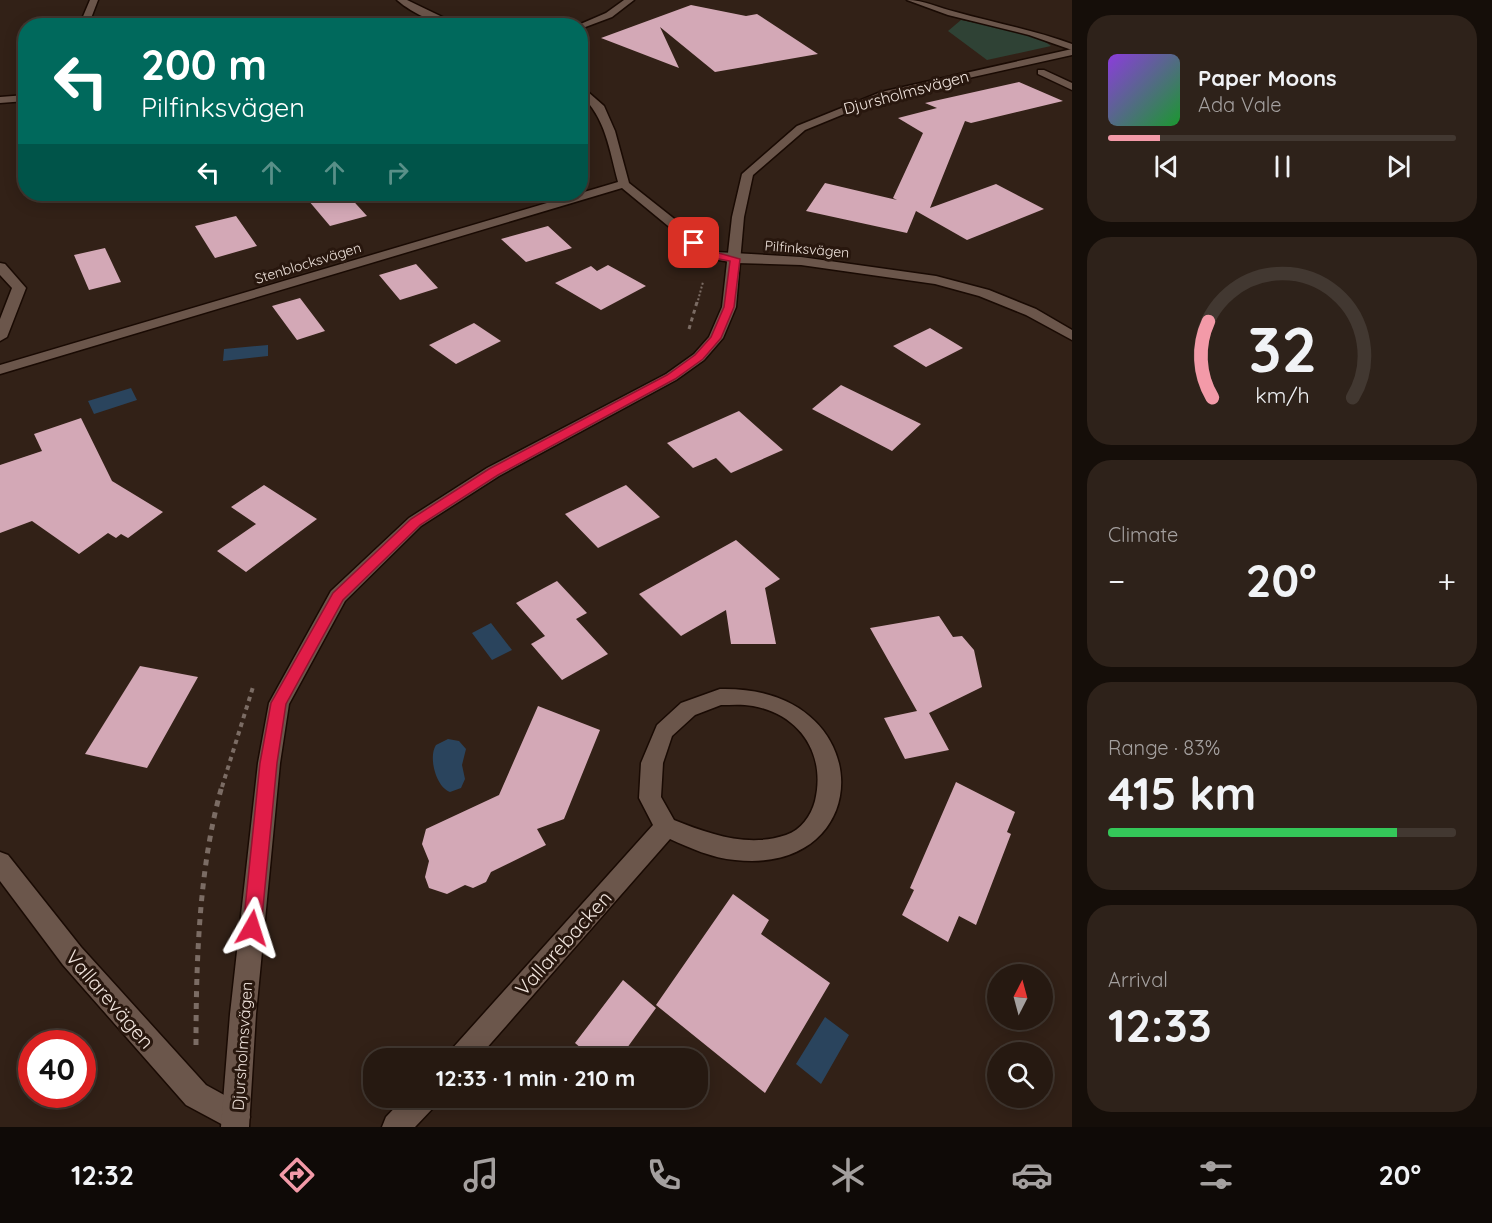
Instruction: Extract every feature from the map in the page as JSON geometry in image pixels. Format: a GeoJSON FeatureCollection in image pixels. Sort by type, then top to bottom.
{"type":"FeatureCollection","features":[{"type":"Feature","properties":{"kind":"street"},"geometry":{"type":"LineString","coordinates":[[86,18],[94,0]]}},
{"type":"Feature","properties":{"kind":"street"},"geometry":{"type":"LineString","coordinates":[[401,0],[437,18]]}},
{"type":"Feature","properties":{"kind":"street"},"geometry":{"type":"LineString","coordinates":[[588,23],[609,15],[630,0]]}},
{"type":"Feature","properties":{"kind":"street"},"geometry":{"type":"LineString","coordinates":[[911,0],[945,12],[1013,27],[1072,46]]}},
{"type":"Feature","properties":{"kind":"street","name":"Djursholmsvägen"},"geometry":{"type":"LineString","coordinates":[[236,1122],[243,1014],[268,763],[279,703],[338,596],[415,522],[494,472],[671,377],[699,357],[716,338],[729,307],[738,217],[748,174],[801,128],[835,112],[885,94],[1072,52]]}},
{"type":"Feature","properties":{"kind":"street"},"geometry":{"type":"LineString","coordinates":[[1041,72],[1072,87]]}},
{"type":"Feature","properties":{"kind":"street"},"geometry":{"type":"LineString","coordinates":[[588,96],[599,106],[610,131],[624,184]]}},
{"type":"Feature","properties":{"kind":"street"},"geometry":{"type":"LineString","coordinates":[[0,100],[18,99]]}},
{"type":"Feature","properties":{"kind":"street","name":"Pilfinksvägen"},"geometry":{"type":"LineString","coordinates":[[624,184],[712,255],[735,259],[801,261],[936,280],[984,293],[1031,312],[1072,336]]}},
{"type":"Feature","properties":{"kind":"street","name":"Stenblocksvägen"},"geometry":{"type":"LineString","coordinates":[[588,195],[624,184]]}},
{"type":"Feature","properties":{"kind":"street","name":"Stenblocksvägen"},"geometry":{"type":"LineString","coordinates":[[0,370],[567,201]]}},
{"type":"Feature","properties":{"kind":"street"},"geometry":{"type":"LineString","coordinates":[[0,267],[19,288],[0,337]]}},
{"type":"Feature","properties":{"kind":"street"},"geometry":{"type":"LineString","coordinates":[[720,697],[757,698],[797,716],[822,744],[830,775],[825,812],[806,836],[779,848],[743,850],[706,842],[666,827],[650,798],[652,763],[664,731],[688,709],[720,697]]}},
{"type":"Feature","properties":{"kind":"street","name":"Vallarebacken"},"geometry":{"type":"LineString","coordinates":[[470,1048],[666,827]]}},
{"type":"Feature","properties":{"kind":"street","name":"Vallarevägen"},"geometry":{"type":"LineString","coordinates":[[0,863],[72,956],[196,1095],[236,1122]]}},
{"type":"Feature","properties":{"kind":"street"},"geometry":{"type":"LineString","coordinates":[[396,1127],[414,1108]]}},
{"type":"Feature","properties":{"kind":"green space"},"geometry":{"type":"Polygon","coordinates":[[[961,20],[1020,31],[1051,46],[987,60],[948,31],[961,20]]]}},
{"type":"Feature","properties":{"kind":"water"},"geometry":{"type":"Polygon","coordinates":[[[268,345],[268,356],[223,361],[224,349],[268,345]]]}},
{"type":"Feature","properties":{"kind":"water"},"geometry":{"type":"Polygon","coordinates":[[[131,388],[137,400],[94,414],[88,401],[131,388]]]}},
{"type":"Feature","properties":{"kind":"water"},"geometry":{"type":"Polygon","coordinates":[[[491,623],[512,650],[492,660],[472,633],[491,623]]]}},
{"type":"Feature","properties":{"kind":"water"},"geometry":{"type":"Polygon","coordinates":[[[448,739],[459,741],[466,749],[462,765],[465,779],[461,788],[450,792],[437,778],[433,764],[436,745],[448,739]]]}},
{"type":"Feature","properties":{"kind":"water"},"geometry":{"type":"Polygon","coordinates":[[[825,1017],[849,1035],[821,1084],[796,1064],[825,1017]]]}},
{"type":"Feature","properties":{"kind":"building"},"geometry":{"type":"Polygon","coordinates":[[[691,5],[746,16],[757,14],[818,54],[715,72],[660,27],[679,68],[601,38],[691,5]]]}},
{"type":"Feature","properties":{"kind":"building"},"geometry":{"type":"Polygon","coordinates":[[[1019,82],[1063,101],[971,123],[965,121],[930,208],[996,184],[1044,209],[967,240],[916,211],[907,233],[806,211],[825,183],[897,200],[893,198],[923,133],[898,118],[937,108],[925,103],[1019,82]]]}},
{"type":"Feature","properties":{"kind":"building"},"geometry":{"type":"Polygon","coordinates":[[[309,201],[353,201],[367,216],[330,226],[309,201]]]}},
{"type":"Feature","properties":{"kind":"building"},"geometry":{"type":"Polygon","coordinates":[[[236,216],[257,246],[215,258],[195,226],[236,216]]]}},
{"type":"Feature","properties":{"kind":"building"},"geometry":{"type":"Polygon","coordinates":[[[548,226],[572,248],[526,262],[501,239],[548,226]]]}},
{"type":"Feature","properties":{"kind":"building"},"geometry":{"type":"Polygon","coordinates":[[[105,248],[121,282],[89,290],[74,255],[105,248]]]}},
{"type":"Feature","properties":{"kind":"building"},"geometry":{"type":"Polygon","coordinates":[[[416,264],[438,288],[400,300],[379,275],[416,264]]]}},
{"type":"Feature","properties":{"kind":"building"},"geometry":{"type":"Polygon","coordinates":[[[608,265],[646,286],[601,310],[555,283],[591,266],[597,271],[608,265]]]}},
{"type":"Feature","properties":{"kind":"building"},"geometry":{"type":"Polygon","coordinates":[[[300,298],[325,331],[297,340],[272,306],[300,298]]]}},
{"type":"Feature","properties":{"kind":"building"},"geometry":{"type":"Polygon","coordinates":[[[474,323],[501,341],[456,364],[429,345],[474,323]]]}},
{"type":"Feature","properties":{"kind":"building"},"geometry":{"type":"Polygon","coordinates":[[[930,328],[963,348],[926,367],[893,346],[930,328]]]}},
{"type":"Feature","properties":{"kind":"building"},"geometry":{"type":"Polygon","coordinates":[[[841,385],[921,424],[892,451],[812,409],[841,385]]]}},
{"type":"Feature","properties":{"kind":"building"},"geometry":{"type":"Polygon","coordinates":[[[739,411],[783,450],[731,473],[716,458],[693,468],[667,443],[739,411]]]}},
{"type":"Feature","properties":{"kind":"building"},"geometry":{"type":"Polygon","coordinates":[[[81,418],[112,481],[163,512],[128,538],[121,534],[116,538],[108,533],[79,554],[32,521],[0,533],[0,465],[42,451],[34,434],[81,418]]]}},
{"type":"Feature","properties":{"kind":"building"},"geometry":{"type":"Polygon","coordinates":[[[264,485],[317,519],[246,572],[217,551],[256,524],[231,507],[264,485]]]}},
{"type":"Feature","properties":{"kind":"building"},"geometry":{"type":"Polygon","coordinates":[[[626,485],[660,517],[598,548],[565,514],[626,485]]]}},
{"type":"Feature","properties":{"kind":"building"},"geometry":{"type":"Polygon","coordinates":[[[736,540],[780,579],[765,588],[776,644],[731,644],[726,610],[681,636],[639,594],[736,540]]]}},
{"type":"Feature","properties":{"kind":"building"},"geometry":{"type":"Polygon","coordinates":[[[557,581],[587,613],[576,619],[608,654],[562,680],[531,644],[545,636],[516,603],[557,581]]]}},
{"type":"Feature","properties":{"kind":"building"},"geometry":{"type":"Polygon","coordinates":[[[939,616],[953,637],[962,636],[974,650],[982,687],[929,713],[949,750],[905,759],[884,718],[917,711],[870,628],[939,616]]]}},
{"type":"Feature","properties":{"kind":"building"},"geometry":{"type":"Polygon","coordinates":[[[140,666],[198,677],[147,768],[85,754],[140,666]]]}},
{"type":"Feature","properties":{"kind":"building"},"geometry":{"type":"Polygon","coordinates":[[[538,706],[600,730],[564,819],[537,829],[546,845],[491,872],[486,882],[473,888],[465,885],[447,894],[429,888],[425,877],[429,861],[422,844],[426,829],[499,795],[538,706]]]}},
{"type":"Feature","properties":{"kind":"building"},"geometry":{"type":"Polygon","coordinates":[[[956,782],[1015,812],[1007,832],[1011,834],[976,925],[959,916],[948,942],[902,915],[914,890],[910,888],[956,782]]]}},
{"type":"Feature","properties":{"kind":"building"},"geometry":{"type":"Polygon","coordinates":[[[733,894],[769,920],[761,934],[830,983],[765,1093],[656,1005],[733,894]]]}},
{"type":"Feature","properties":{"kind":"building"},"geometry":{"type":"Polygon","coordinates":[[[623,980],[656,1008],[627,1048],[581,1048],[575,1043],[623,980]]]}},
{"type":"Feature","properties":{"kind":"route"},"geometry":{"type":"LineString","coordinates":[[252,928],[268,763],[279,703],[338,596],[415,522],[494,472],[671,377],[699,357],[716,338],[729,307],[735,259],[712,255],[694,243]]}}]}
